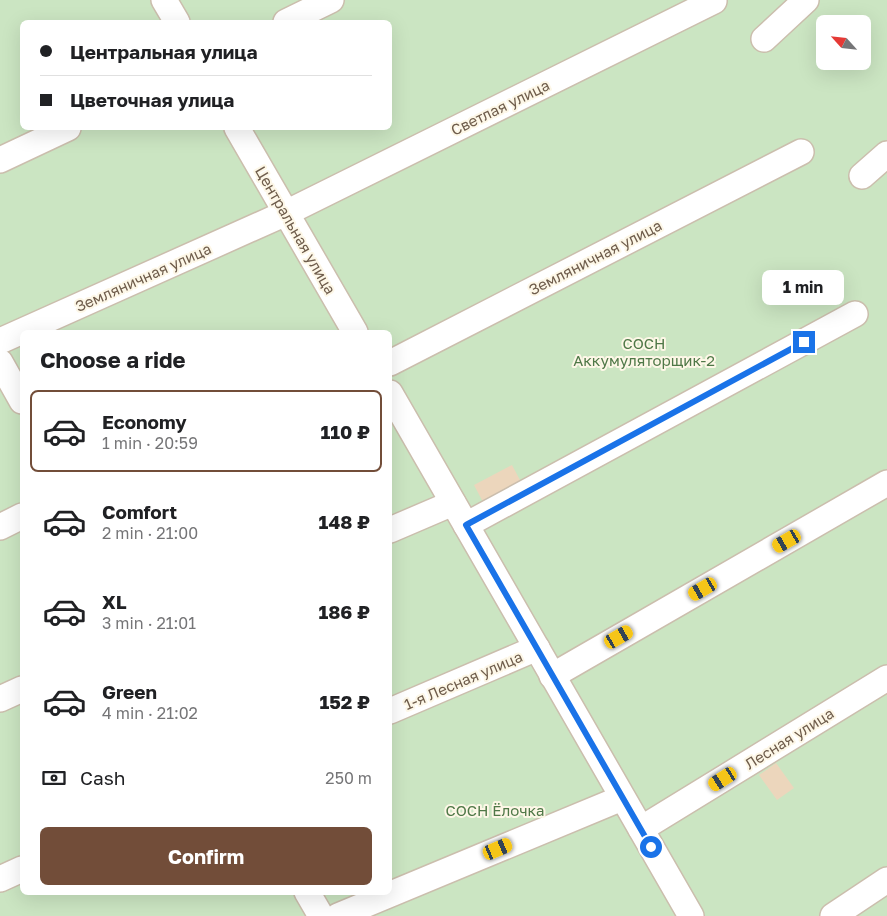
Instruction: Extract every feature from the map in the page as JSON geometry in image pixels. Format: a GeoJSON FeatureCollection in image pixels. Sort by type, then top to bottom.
{"type":"FeatureCollection","features":[{"type":"Feature","properties":{"kind":"street"},"geometry":{"type":"LineString","coordinates":[[164,0],[176,20]]}},
{"type":"Feature","properties":{"kind":"street"},"geometry":{"type":"LineString","coordinates":[[290,20],[331,0]]}},
{"type":"Feature","properties":{"kind":"street"},"geometry":{"type":"LineString","coordinates":[[764,38],[806,0]]}},
{"type":"Feature","properties":{"kind":"street","name":"Светлая улица"},"geometry":{"type":"LineString","coordinates":[[286,213],[714,1]]}},
{"type":"Feature","properties":{"kind":"street"},"geometry":{"type":"LineString","coordinates":[[0,160],[64,130]]}},
{"type":"Feature","properties":{"kind":"street","name":"Центральная улица"},"geometry":{"type":"LineString","coordinates":[[238,130],[354,330]]}},
{"type":"Feature","properties":{"kind":"street","name":"Земляничная улица"},"geometry":{"type":"LineString","coordinates":[[392,362],[801,152]]}},
{"type":"Feature","properties":{"kind":"street"},"geometry":{"type":"LineString","coordinates":[[862,176],[887,154]]}},
{"type":"Feature","properties":{"kind":"street","name":"Земляничная улица"},"geometry":{"type":"LineString","coordinates":[[25,330],[286,213]]}},
{"type":"Feature","properties":{"kind":"street"},"geometry":{"type":"LineString","coordinates":[[466,525],[855,314]]}},
{"type":"Feature","properties":{"kind":"street","name":"Земляничная улица"},"geometry":{"type":"LineString","coordinates":[[0,341],[20,332]]}},
{"type":"Feature","properties":{"kind":"street"},"geometry":{"type":"LineString","coordinates":[[0,362],[20,397]]}},
{"type":"Feature","properties":{"kind":"street"},"geometry":{"type":"LineString","coordinates":[[392,396],[691,916]]}},
{"type":"Feature","properties":{"kind":"street"},"geometry":{"type":"LineString","coordinates":[[552,676],[887,483]]}},
{"type":"Feature","properties":{"kind":"street"},"geometry":{"type":"LineString","coordinates":[[392,529],[453,503]]}},
{"type":"Feature","properties":{"kind":"street"},"geometry":{"type":"LineString","coordinates":[[0,527],[20,517]]}},
{"type":"Feature","properties":{"kind":"street","name":"1-я Лесная улица"},"geometry":{"type":"LineString","coordinates":[[392,710],[537,648]]}},
{"type":"Feature","properties":{"kind":"street","name":"Лесная улица"},"geometry":{"type":"LineString","coordinates":[[641,829],[887,678]]}},
{"type":"Feature","properties":{"kind":"street"},"geometry":{"type":"LineString","coordinates":[[0,699],[20,690]]}},
{"type":"Feature","properties":{"kind":"street"},"geometry":{"type":"LineString","coordinates":[[392,894],[622,798]]}},
{"type":"Feature","properties":{"kind":"street"},"geometry":{"type":"LineString","coordinates":[[0,879],[20,870]]}},
{"type":"Feature","properties":{"kind":"street"},"geometry":{"type":"LineString","coordinates":[[833,916],[887,880]]}},
{"type":"Feature","properties":{"kind":"street"},"geometry":{"type":"LineString","coordinates":[[309,895],[321,916]]}},
{"type":"Feature","properties":{"kind":"street"},"geometry":{"type":"LineString","coordinates":[[338,916],[389,895]]}},
{"type":"Feature","properties":{"kind":"green space","name":"СОСН Ёлочка"},"geometry":{"type":"Polygon","coordinates":[[[0,0],[151,0],[163,20],[20,20],[20,130],[225,130],[341,330],[20,330],[20,895],[392,895],[392,419],[677,916],[0,916],[0,0]]]}},
{"type":"Feature","properties":{"kind":"green space","name":"СОСН Аккумуляторщик-2"},"geometry":{"type":"Polygon","coordinates":[[[173,0],[887,0],[887,916],[701,916],[392,380],[392,330],[364,330],[247,130],[392,130],[392,20],[185,20],[173,0]]]}},
{"type":"Feature","properties":{"kind":"building"},"geometry":{"type":"Polygon","coordinates":[[[512,465],[521,482],[483,502],[474,485],[512,465]]]}},
{"type":"Feature","properties":{"kind":"building"},"geometry":{"type":"Polygon","coordinates":[[[776,763],[794,788],[777,800],[759,775],[776,763]]]}},
{"type":"Feature","properties":{"kind":"route"},"geometry":{"type":"LineString","coordinates":[[651,847],[466,525],[804,342]]}}]}
